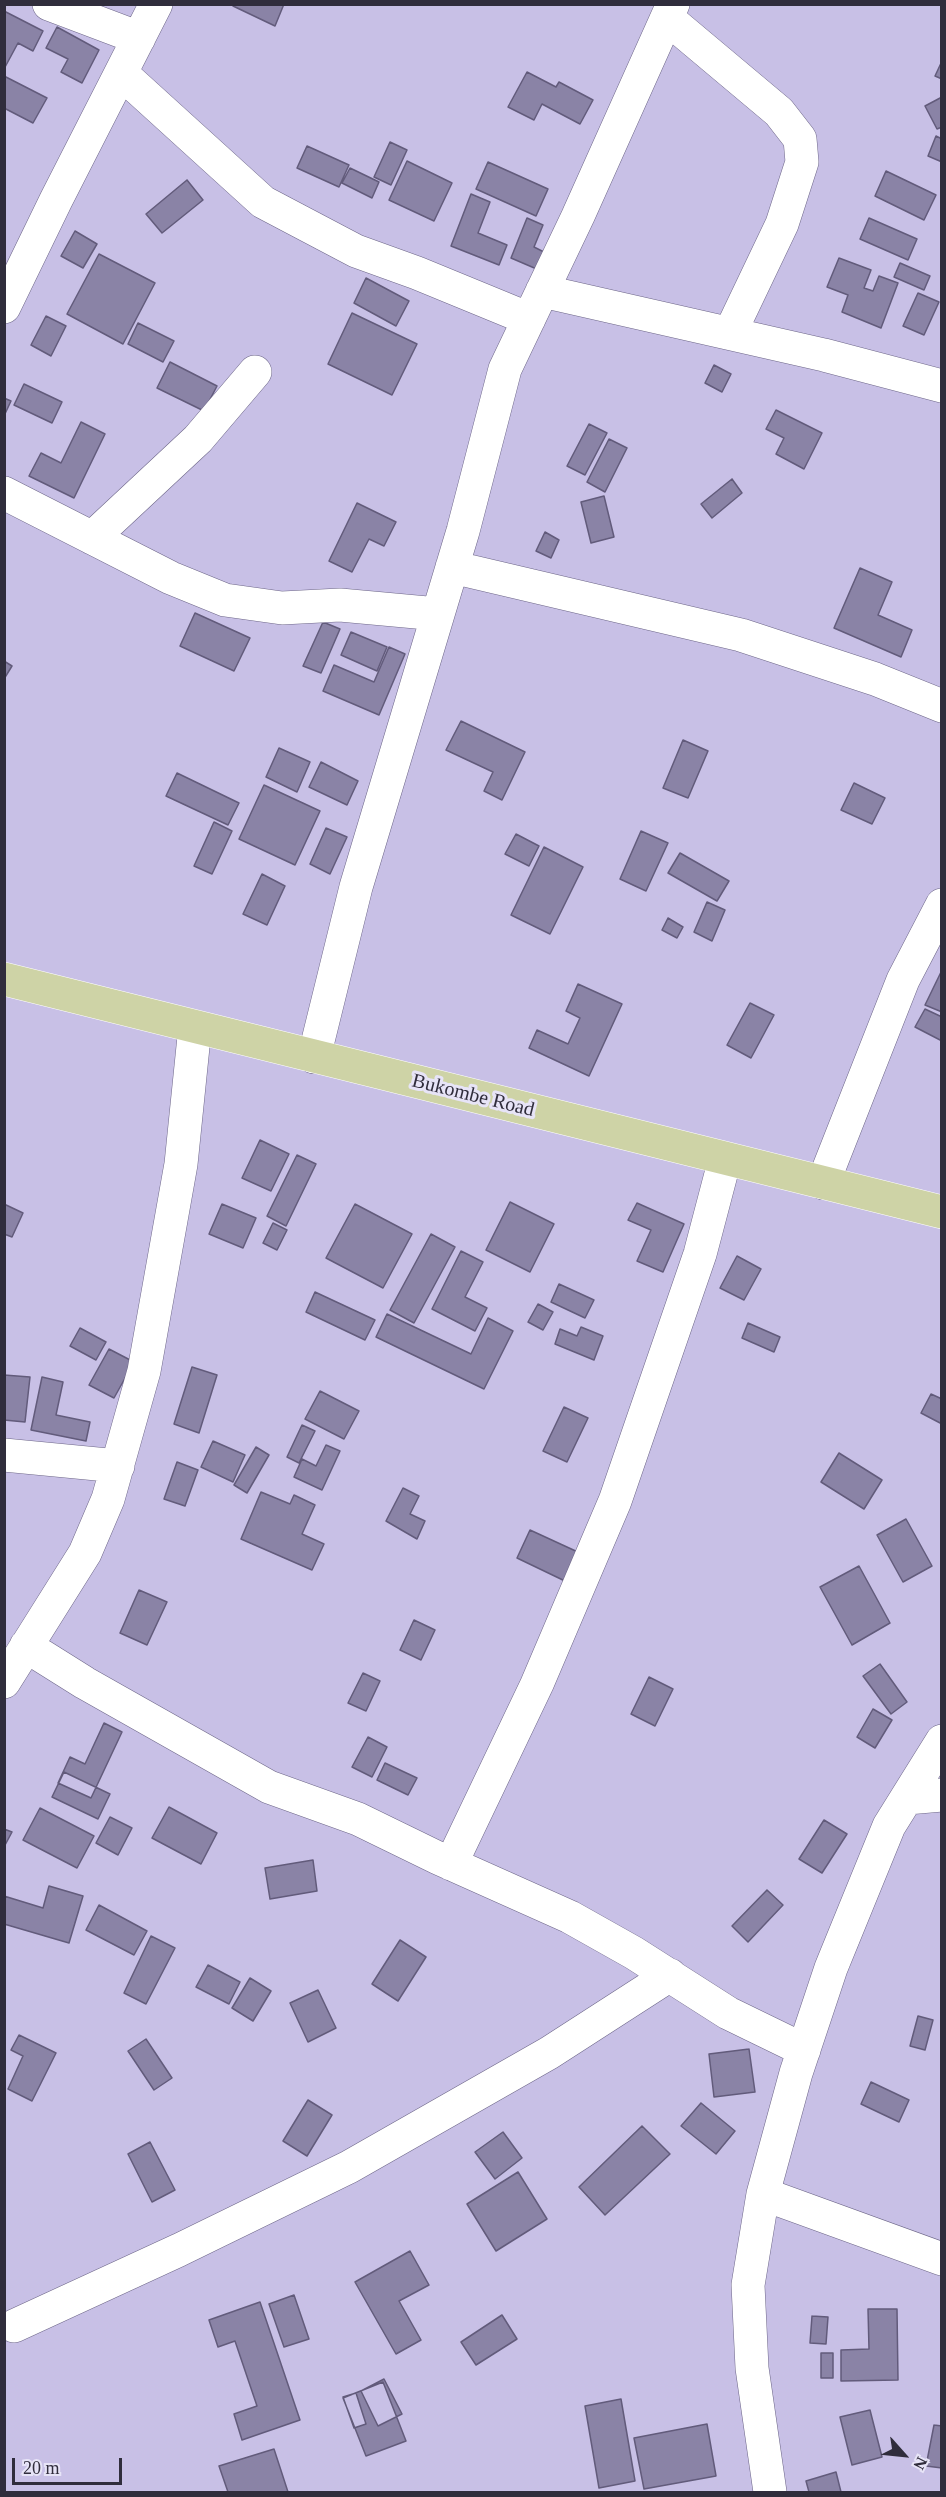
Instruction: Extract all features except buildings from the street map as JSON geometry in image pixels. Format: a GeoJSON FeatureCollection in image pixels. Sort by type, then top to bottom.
{"type":"FeatureCollection","features":[{"type":"Feature","properties":{"kind":"main road","name":"Bukombe Road"},"geometry":{"type":"LineString","coordinates":[[4,979],[942,1212]]}},
{"type":"Feature","properties":{"kind":"street"},"geometry":{"type":"LineString","coordinates":[[50,4],[139,38]]}},
{"type":"Feature","properties":{"kind":"street"},"geometry":{"type":"LineString","coordinates":[[4,307],[156,4]]}},
{"type":"Feature","properties":{"kind":"street"},"geometry":{"type":"LineString","coordinates":[[314,1057],[356,887],[452,567],[506,369],[670,11],[779,112],[800,139],[802,162],[782,224],[730,333]]}},
{"type":"Feature","properties":{"kind":"street"},"geometry":{"type":"LineString","coordinates":[[121,73],[263,202],[356,251],[417,273],[536,305],[730,333],[942,386]]}},
{"type":"Feature","properties":{"kind":"street"},"geometry":{"type":"LineString","coordinates":[[92,538],[198,439],[255,372]]}},
{"type":"Feature","properties":{"kind":"street"},"geometry":{"type":"LineString","coordinates":[[4,493],[171,578],[225,600],[282,608],[340,605],[438,614]]}},
{"type":"Feature","properties":{"kind":"street"},"geometry":{"type":"LineString","coordinates":[[452,567],[741,635],[875,680],[942,706]]}},
{"type":"Feature","properties":{"kind":"street"},"geometry":{"type":"LineString","coordinates":[[823,1183],[903,980],[942,905]]}},
{"type":"Feature","properties":{"kind":"street"},"geometry":{"type":"LineString","coordinates":[[4,1682],[85,1553],[108,1499],[118,1466],[144,1371],[181,1164],[195,1027]]}},
{"type":"Feature","properties":{"kind":"street"},"geometry":{"type":"LineString","coordinates":[[451,1864],[537,1684],[615,1501],[700,1254],[725,1159]]}},
{"type":"Feature","properties":{"kind":"street"},"geometry":{"type":"LineString","coordinates":[[4,1455],[118,1466]]}},
{"type":"Feature","properties":{"kind":"street"},"geometry":{"type":"LineString","coordinates":[[26,1646],[85,1683],[269,1787],[358,1819],[451,1864],[570,1917],[634,1953],[728,2013],[804,2050]]}},
{"type":"Feature","properties":{"kind":"street"},"geometry":{"type":"LineString","coordinates":[[770,2493],[752,2368],[748,2285],[763,2194],[804,2050],[831,1968],[889,1826],[942,1741]]}},
{"type":"Feature","properties":{"kind":"street"},"geometry":{"type":"LineString","coordinates":[[907,1798],[942,1795]]}},
{"type":"Feature","properties":{"kind":"street"},"geometry":{"type":"LineString","coordinates":[[14,2326],[349,2168],[549,2053],[670,1976]]}},
{"type":"Feature","properties":{"kind":"street"},"geometry":{"type":"LineString","coordinates":[[763,2194],[942,2259]]}}]}
